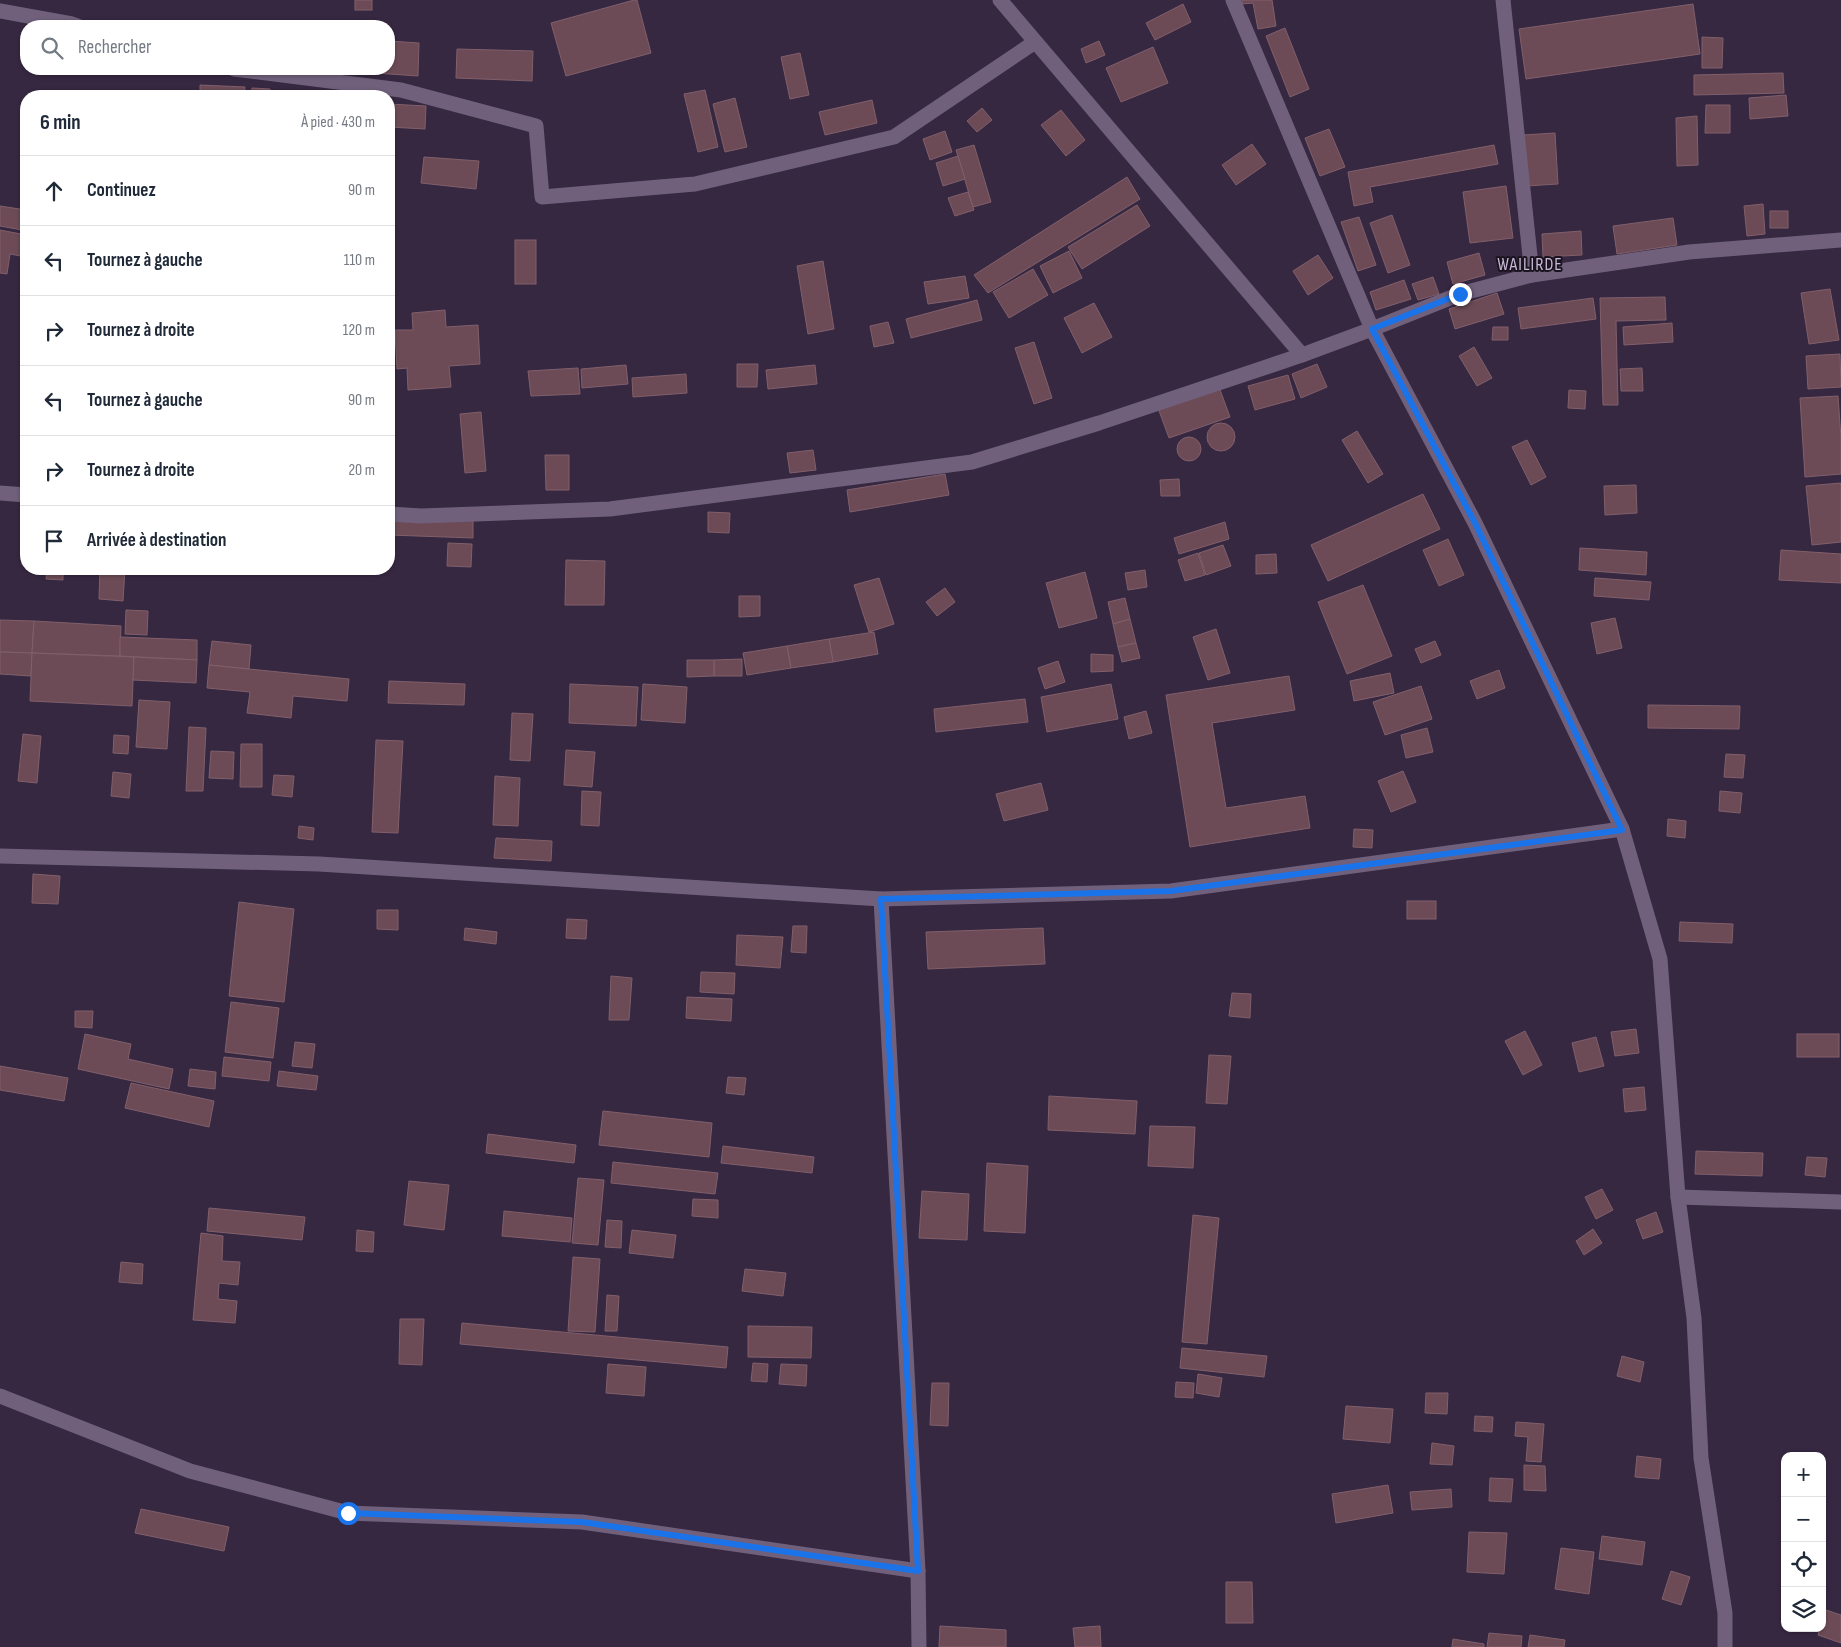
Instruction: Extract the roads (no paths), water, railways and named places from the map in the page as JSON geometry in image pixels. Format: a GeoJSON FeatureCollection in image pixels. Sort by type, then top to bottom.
{"type":"FeatureCollection","features":[{"type":"Feature","properties":{"kind":"street"},"geometry":{"type":"LineString","coordinates":[[1000,0],[1302,355]]}},
{"type":"Feature","properties":{"kind":"street"},"geometry":{"type":"LineString","coordinates":[[1234,0],[1372,329],[1475,523],[1622,830],[1660,959],[1678,1198],[1694,1318],[1701,1458],[1725,1613],[1725,1647]]}},
{"type":"Feature","properties":{"kind":"street"},"geometry":{"type":"LineString","coordinates":[[1503,0],[1532,275]]}},
{"type":"Feature","properties":{"kind":"street"},"geometry":{"type":"LineString","coordinates":[[0,11],[50,20]]}},
{"type":"Feature","properties":{"kind":"street"},"geometry":{"type":"LineString","coordinates":[[281,75],[400,90],[536,126],[542,197],[695,184],[894,137],[1035,42]]}},
{"type":"Feature","properties":{"kind":"street"},"geometry":{"type":"LineString","coordinates":[[395,514],[420,516],[610,509],[972,462],[1099,423],[1302,355],[1460,294],[1532,275],[1689,252],[1841,240]]}},
{"type":"Feature","properties":{"kind":"street"},"geometry":{"type":"LineString","coordinates":[[0,493],[20,495]]}},
{"type":"Feature","properties":{"kind":"street"},"geometry":{"type":"LineString","coordinates":[[0,856],[320,864],[881,899],[1171,891],[1622,830]]}},
{"type":"Feature","properties":{"kind":"street"},"geometry":{"type":"LineString","coordinates":[[881,899],[918,1571],[919,1647]]}},
{"type":"Feature","properties":{"kind":"street"},"geometry":{"type":"LineString","coordinates":[[1678,1198],[1841,1202]]}},
{"type":"Feature","properties":{"kind":"street"},"geometry":{"type":"LineString","coordinates":[[0,1396],[190,1471],[348,1513],[582,1522],[918,1571]]}},
{"type":"Feature","properties":{"kind":"district","name":"WAILIRDE"},"geometry":{"type":"Point","coordinates":[1530,264]}}]}
